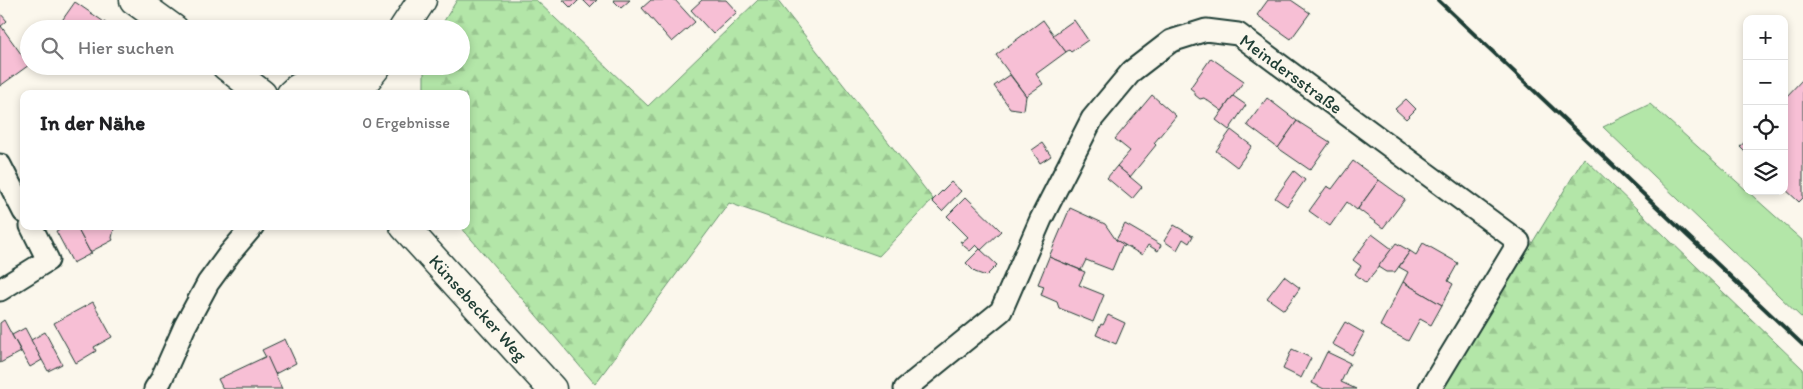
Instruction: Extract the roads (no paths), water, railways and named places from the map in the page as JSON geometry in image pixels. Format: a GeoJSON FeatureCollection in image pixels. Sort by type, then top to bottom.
{"type":"FeatureCollection","features":[{"type":"Feature","properties":{"kind":"street"},"geometry":{"type":"LineString","coordinates":[[134,0],[162,20]]}},
{"type":"Feature","properties":{"kind":"street"},"geometry":{"type":"LineString","coordinates":[[409,20],[422,0]]}},
{"type":"Feature","properties":{"kind":"street","name":"Meindersstraße"},"geometry":{"type":"LineString","coordinates":[[905,389],[1001,311],[1041,219],[1092,119],[1132,71],[1171,41],[1206,30],[1238,34],[1519,242],[1430,389]]}},
{"type":"Feature","properties":{"kind":"street"},"geometry":{"type":"LineString","coordinates":[[238,75],[257,90]]}},
{"type":"Feature","properties":{"kind":"street"},"geometry":{"type":"LineString","coordinates":[[363,90],[372,75]]}},
{"type":"Feature","properties":{"kind":"street"},"geometry":{"type":"LineString","coordinates":[[296,90],[300,87],[330,82],[356,90]]}},
{"type":"Feature","properties":{"kind":"street"},"geometry":{"type":"LineString","coordinates":[[0,165],[20,204]]}},
{"type":"Feature","properties":{"kind":"street"},"geometry":{"type":"LineString","coordinates":[[0,290],[48,260],[33,230]]}},
{"type":"Feature","properties":{"kind":"street"},"geometry":{"type":"LineString","coordinates":[[155,389],[208,283],[250,230]]}},
{"type":"Feature","properties":{"kind":"street","name":"Künsebecker Weg"},"geometry":{"type":"LineString","coordinates":[[408,230],[552,389]]}},
{"type":"Feature","properties":{"kind":"railway"},"geometry":{"type":"LineString","coordinates":[[1438,0],[1803,345]]}}]}
